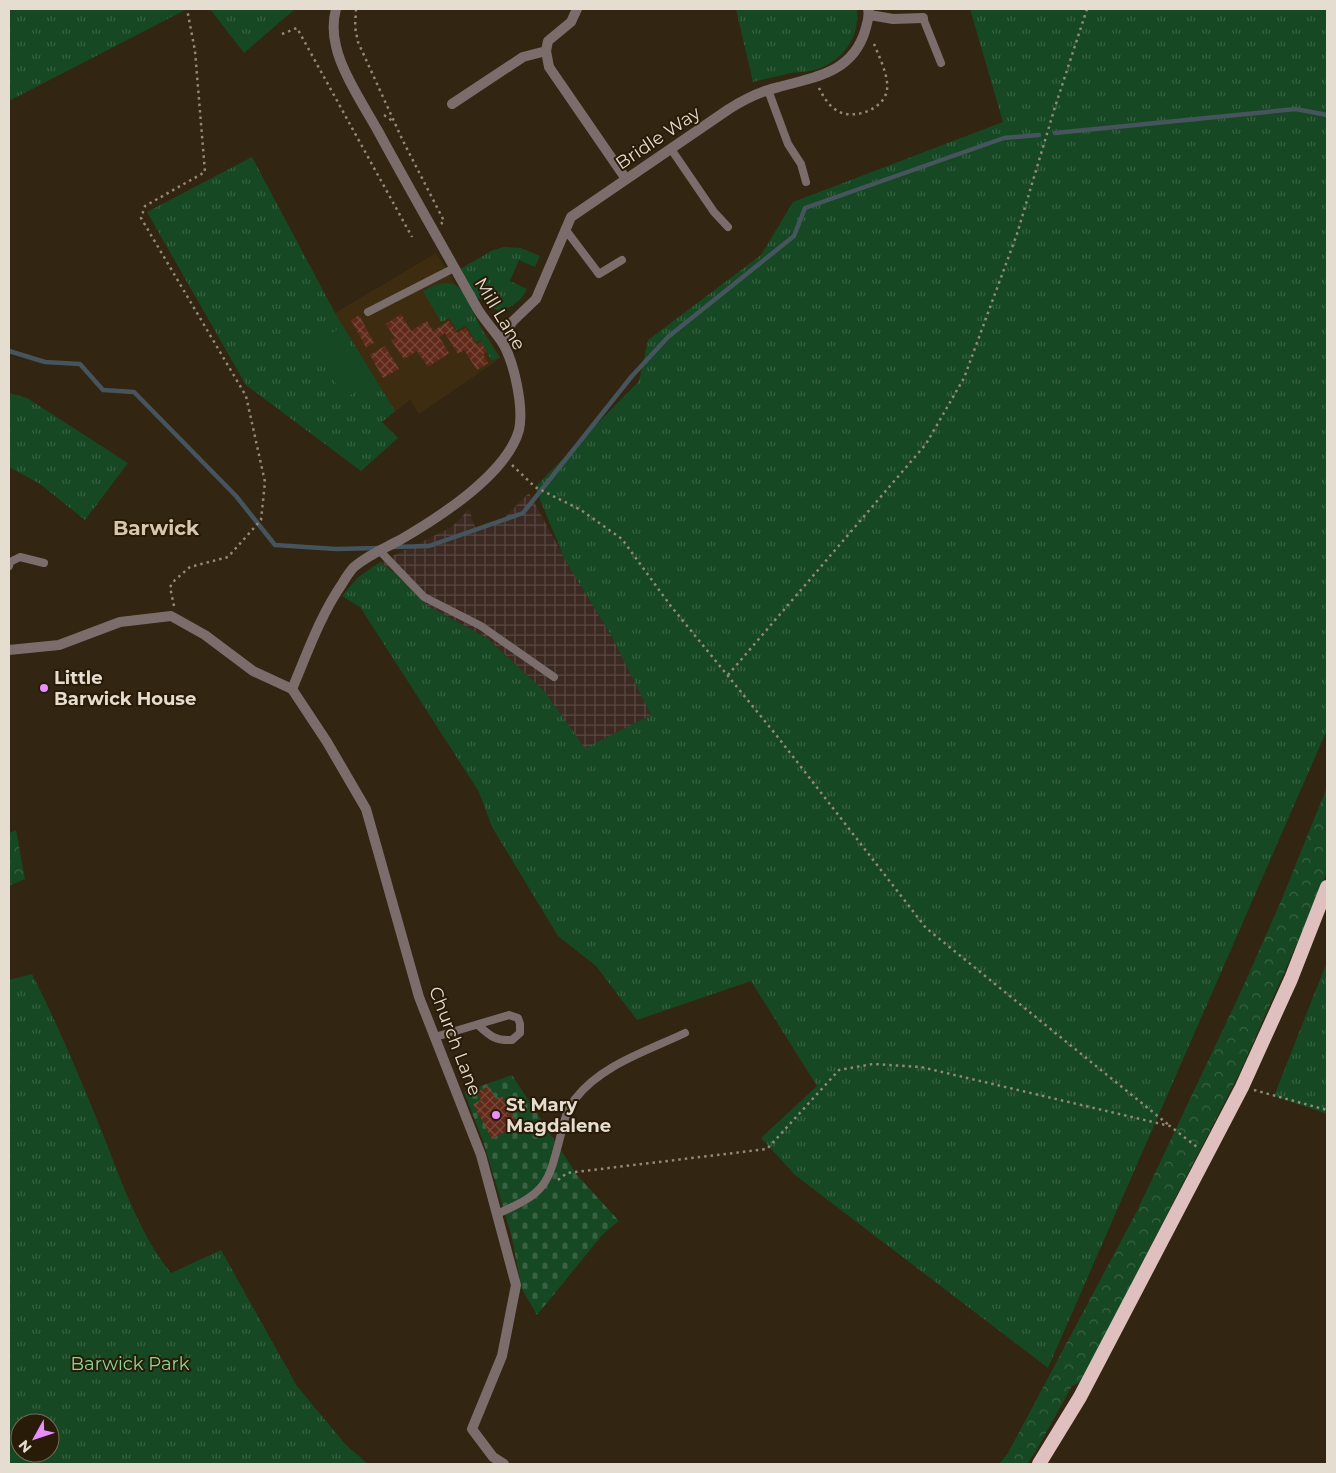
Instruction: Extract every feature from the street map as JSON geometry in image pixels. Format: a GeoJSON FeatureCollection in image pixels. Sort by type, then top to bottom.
{"type":"FeatureCollection","features":[{"type":"Feature","properties":{"kind":"highway"},"geometry":{"type":"LineString","coordinates":[[1040,1464],[1080,1397],[1242,1087],[1291,979],[1327,887]]}},
{"type":"Feature","properties":{"kind":"street","name":"Mill Lane"},"geometry":{"type":"LineString","coordinates":[[292,689],[332,598],[352,569],[371,554],[444,513],[472,491],[513,448],[519,428],[520,408],[513,372],[502,342],[479,312],[411,192],[344,67],[336,47],[334,28],[336,9]]}},
{"type":"Feature","properties":{"kind":"street"},"geometry":{"type":"LineString","coordinates":[[577,9],[571,22],[548,41],[546,51],[549,67],[626,180]]}},
{"type":"Feature","properties":{"kind":"street"},"geometry":{"type":"LineString","coordinates":[[869,12],[893,19],[923,18]]}},
{"type":"Feature","properties":{"kind":"street","name":"Bridle Way"},"geometry":{"type":"LineString","coordinates":[[502,342],[506,330],[513,321],[536,299],[571,217],[729,108],[751,96],[827,74],[839,66],[852,54],[864,34],[869,12]]}},
{"type":"Feature","properties":{"kind":"street"},"geometry":{"type":"LineString","coordinates":[[452,104],[523,57],[546,51]]}},
{"type":"Feature","properties":{"kind":"street"},"geometry":{"type":"LineString","coordinates":[[9,650],[59,645],[120,622],[171,616],[205,635],[253,671],[292,689]]}},
{"type":"Feature","properties":{"kind":"street","name":"Church Lane"},"geometry":{"type":"LineString","coordinates":[[292,689],[327,742],[366,810],[419,997],[481,1155],[516,1285],[502,1356],[472,1429],[493,1457],[504,1464]]}},
{"type":"Feature","properties":{"kind":"lane"},"geometry":{"type":"LineString","coordinates":[[923,18],[940,63]]}},
{"type":"Feature","properties":{"kind":"lane"},"geometry":{"type":"LineString","coordinates":[[768,90],[788,144],[801,164],[806,182]]}},
{"type":"Feature","properties":{"kind":"lane"},"geometry":{"type":"LineString","coordinates":[[671,149],[714,212],[728,227]]}},
{"type":"Feature","properties":{"kind":"lane"},"geometry":{"type":"LineString","coordinates":[[566,229],[599,274],[622,260]]}},
{"type":"Feature","properties":{"kind":"lane"},"geometry":{"type":"LineString","coordinates":[[368,312],[454,268]]}},
{"type":"Feature","properties":{"kind":"lane"},"geometry":{"type":"LineString","coordinates":[[379,550],[424,596],[481,626],[554,677]]}},
{"type":"Feature","properties":{"kind":"lane"},"geometry":{"type":"LineString","coordinates":[[9,566],[10,562],[20,557],[44,563]]}},
{"type":"Feature","properties":{"kind":"lane"},"geometry":{"type":"LineString","coordinates":[[435,1037],[509,1015],[518,1018],[520,1033],[512,1040],[498,1039],[491,1037],[478,1025]]}},
{"type":"Feature","properties":{"kind":"lane"},"geometry":{"type":"LineString","coordinates":[[497,1214],[524,1201],[541,1189],[552,1172],[566,1114],[573,1101],[587,1084],[622,1062],[685,1033]]}},
{"type":"Feature","properties":{"kind":"path"},"geometry":{"type":"LineString","coordinates":[[178,620],[170,587],[190,567],[228,556],[235,549],[261,520],[265,482],[246,396],[141,218],[145,206],[205,172],[194,51],[188,9]]}},
{"type":"Feature","properties":{"kind":"path"},"geometry":{"type":"LineString","coordinates":[[356,9],[355,27],[358,42],[403,141],[444,221],[438,229]]}},
{"type":"Feature","properties":{"kind":"path"},"geometry":{"type":"LineString","coordinates":[[728,675],[926,444],[964,378],[1017,234],[1087,9]]}},
{"type":"Feature","properties":{"kind":"path"},"geometry":{"type":"LineString","coordinates":[[282,34],[297,28],[412,237]]}},
{"type":"Feature","properties":{"kind":"path"},"geometry":{"type":"LineString","coordinates":[[814,78],[825,99],[836,111],[851,115],[873,109],[881,104],[887,91],[887,81],[873,41],[864,34]]}},
{"type":"Feature","properties":{"kind":"path"},"geometry":{"type":"LineString","coordinates":[[504,458],[536,487],[581,510],[622,539],[670,605],[783,743],[926,928],[1206,1154]]}},
{"type":"Feature","properties":{"kind":"path"},"geometry":{"type":"LineString","coordinates":[[554,1182],[567,1173],[767,1149],[839,1070],[873,1064],[920,1067],[1170,1126]]}},
{"type":"Feature","properties":{"kind":"path"},"geometry":{"type":"LineString","coordinates":[[1242,1087],[1327,1110]]}},
{"type":"Feature","properties":{"kind":"shaded area"},"geometry":{"type":"Polygon","coordinates":[[[252,157],[335,313],[436,253],[501,358],[419,414],[410,400],[382,422],[398,438],[361,471],[246,385],[147,212],[252,157]]]}},
{"type":"Feature","properties":{"kind":"shaded area"},"geometry":{"type":"Polygon","coordinates":[[[529,493],[569,566],[611,635],[651,715],[589,754],[544,691],[487,638],[428,606],[396,574],[380,562],[452,527],[469,509],[476,530],[498,524],[529,493]]]}},
{"type":"Feature","properties":{"kind":"green space"},"geometry":{"type":"Polygon","coordinates":[[[9,9],[187,9],[9,101],[9,9]]]}},
{"type":"Feature","properties":{"kind":"green space"},"geometry":{"type":"Polygon","coordinates":[[[210,9],[295,9],[244,53],[210,9]]]}},
{"type":"Feature","properties":{"kind":"green space"},"geometry":{"type":"Polygon","coordinates":[[[736,9],[857,9],[856,28],[843,53],[827,65],[812,71],[791,73],[753,82],[736,9]]]}},
{"type":"Feature","properties":{"kind":"green space"},"geometry":{"type":"Polygon","coordinates":[[[970,9],[1327,9],[1327,730],[1048,1368],[795,1175],[761,1138],[817,1086],[751,981],[637,1020],[596,966],[558,936],[492,827],[479,792],[360,607],[342,596],[357,578],[380,562],[396,574],[428,606],[487,638],[544,691],[585,748],[651,715],[611,635],[565,560],[535,487],[639,381],[648,340],[761,255],[793,202],[1003,122],[970,9]]]}},
{"type":"Feature","properties":{"kind":"green space"},"geometry":{"type":"Polygon","coordinates":[[[252,157],[335,313],[395,411],[382,422],[398,438],[361,471],[246,385],[147,212],[252,157]]]}},
{"type":"Feature","properties":{"kind":"green space"},"geometry":{"type":"Polygon","coordinates":[[[504,247],[521,248],[540,256],[535,267],[519,260],[510,281],[527,289],[516,303],[498,311],[481,298],[476,299],[460,269],[493,250],[504,247]]]}},
{"type":"Feature","properties":{"kind":"green space"},"geometry":{"type":"Polygon","coordinates":[[[446,283],[456,285],[464,293],[482,330],[499,357],[492,361],[480,340],[476,342],[466,325],[457,330],[449,318],[441,322],[423,291],[435,285],[446,283]]]}},
{"type":"Feature","properties":{"kind":"green space"},"geometry":{"type":"Polygon","coordinates":[[[340,328],[372,382],[345,398],[313,344],[340,328]]]}},
{"type":"Feature","properties":{"kind":"green space"},"geometry":{"type":"Polygon","coordinates":[[[9,393],[27,398],[128,463],[85,520],[40,484],[9,467],[9,393]]]}},
{"type":"Feature","properties":{"kind":"green space"},"geometry":{"type":"Polygon","coordinates":[[[1327,787],[1327,870],[1320,892],[1240,1072],[1081,1382],[1072,1386],[1027,1464],[999,1464],[1008,1453],[1137,1211],[1243,987],[1281,901],[1327,787]]]}},
{"type":"Feature","properties":{"kind":"green space"},"geometry":{"type":"Polygon","coordinates":[[[16,830],[25,879],[9,886],[9,833],[16,830]]]}},
{"type":"Feature","properties":{"kind":"green space"},"geometry":{"type":"Polygon","coordinates":[[[1327,962],[1327,1114],[1274,1096],[1327,962]]]}},
{"type":"Feature","properties":{"kind":"green space","name":"Barwick Park"},"geometry":{"type":"Polygon","coordinates":[[[32,974],[76,1069],[122,1184],[148,1239],[159,1257],[171,1273],[221,1250],[297,1386],[346,1445],[368,1464],[9,1464],[9,980],[32,974]]]}},
{"type":"Feature","properties":{"kind":"green space"},"geometry":{"type":"Polygon","coordinates":[[[512,1075],[577,1175],[619,1221],[603,1234],[537,1315],[522,1289],[511,1234],[483,1141],[464,1092],[512,1075]]]}},
{"type":"Feature","properties":{"kind":"building"},"geometry":{"type":"Polygon","coordinates":[[[401,314],[411,331],[427,321],[433,331],[449,321],[457,333],[466,328],[477,345],[481,342],[487,352],[483,354],[488,363],[477,370],[464,350],[458,354],[445,333],[439,337],[449,353],[428,367],[417,351],[404,359],[391,340],[395,338],[386,324],[401,314]]]}},
{"type":"Feature","properties":{"kind":"building"},"geometry":{"type":"Polygon","coordinates":[[[359,315],[374,343],[366,347],[351,320],[359,315]]]}},
{"type":"Feature","properties":{"kind":"building"},"geometry":{"type":"Polygon","coordinates":[[[385,346],[399,369],[383,378],[370,355],[385,346]]]}},
{"type":"Feature","properties":{"kind":"building","name":"St Mary Magdalene"},"geometry":{"type":"Polygon","coordinates":[[[489,1086],[496,1099],[502,1096],[518,1125],[492,1139],[473,1104],[481,1100],[477,1092],[489,1086]]]}},
{"type":"Feature","properties":{"kind":"waterway"},"geometry":{"type":"LineString","coordinates":[[1055,133],[1296,109],[1327,115]]}},
{"type":"Feature","properties":{"kind":"waterway"},"geometry":{"type":"LineString","coordinates":[[391,547],[429,546],[523,513],[632,376],[668,337],[794,236],[805,208],[1004,138],[1039,135]]}},
{"type":"Feature","properties":{"kind":"waterway"},"geometry":{"type":"LineString","coordinates":[[9,351],[45,362],[80,364],[103,390],[134,392],[236,496],[275,545],[336,549],[378,548]]}},
{"type":"Feature","properties":{"kind":"place","name":"Little Barwick House"},"geometry":{"type":"Point","coordinates":[44,688]}},
{"type":"Feature","properties":{"kind":"place","name":"St Mary Magdalene"},"geometry":{"type":"Point","coordinates":[496,1115]}},
{"type":"Feature","properties":{"kind":"district","name":"Barwick"},"geometry":{"type":"Point","coordinates":[156,528]}}]}
